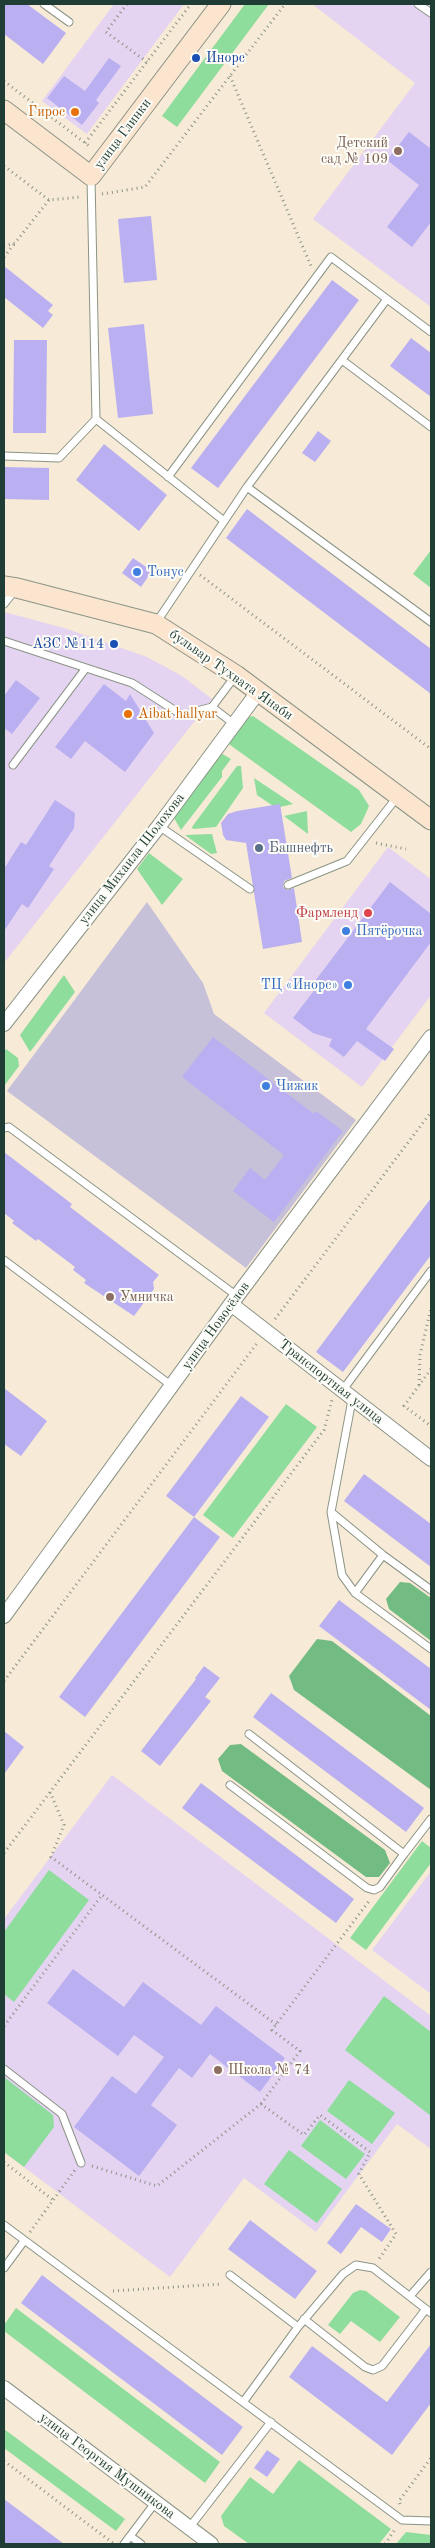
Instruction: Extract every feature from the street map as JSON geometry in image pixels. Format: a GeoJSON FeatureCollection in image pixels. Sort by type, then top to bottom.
{"type":"FeatureCollection","features":[{"type":"Feature","properties":{"kind":"main road","name":"улица Глинки"},"geometry":{"type":"LineString","coordinates":[[4,110],[91,176],[221,4]]}},
{"type":"Feature","properties":{"kind":"main road","name":"бульвар Тухвата Янаби"},"geometry":{"type":"LineString","coordinates":[[10,587],[156,624],[236,675],[431,820]]}},
{"type":"Feature","properties":{"kind":"street","name":"улица Михаила Шолохова"},"geometry":{"type":"LineString","coordinates":[[4,1024],[159,826],[258,692]]}},
{"type":"Feature","properties":{"kind":"street","name":"улица Новосёлов"},"geometry":{"type":"LineString","coordinates":[[4,1616],[234,1300],[431,1037]]}},
{"type":"Feature","properties":{"kind":"street","name":"Транспортная улица"},"geometry":{"type":"LineString","coordinates":[[234,1300],[266,1332],[431,1459]]}},
{"type":"Feature","properties":{"kind":"street","name":"улица Георгия Мушникова"},"geometry":{"type":"LineString","coordinates":[[4,2388],[211,2544]]}},
{"type":"Feature","properties":{"kind":"lane"},"geometry":{"type":"LineString","coordinates":[[44,4],[69,22]]}},
{"type":"Feature","properties":{"kind":"lane"},"geometry":{"type":"LineString","coordinates":[[418,4],[431,13]]}},
{"type":"Feature","properties":{"kind":"lane"},"geometry":{"type":"LineString","coordinates":[[4,456],[59,458],[96,419],[91,176]]}},
{"type":"Feature","properties":{"kind":"lane"},"geometry":{"type":"LineString","coordinates":[[168,477],[315,275],[331,257],[431,332]]}},
{"type":"Feature","properties":{"kind":"lane"},"geometry":{"type":"LineString","coordinates":[[156,624],[247,487],[388,299]]}},
{"type":"Feature","properties":{"kind":"lane"},"geometry":{"type":"LineString","coordinates":[[342,360],[431,427]]}},
{"type":"Feature","properties":{"kind":"lane"},"geometry":{"type":"LineString","coordinates":[[96,419],[224,521]]}},
{"type":"Feature","properties":{"kind":"lane"},"geometry":{"type":"LineString","coordinates":[[247,487],[431,622]]}},
{"type":"Feature","properties":{"kind":"lane"},"geometry":{"type":"LineString","coordinates":[[4,604],[10,587]]}},
{"type":"Feature","properties":{"kind":"lane"},"geometry":{"type":"LineString","coordinates":[[4,640],[132,683],[182,715],[212,707],[236,675]]}},
{"type":"Feature","properties":{"kind":"lane"},"geometry":{"type":"LineString","coordinates":[[13,765],[86,668]]}},
{"type":"Feature","properties":{"kind":"lane"},"geometry":{"type":"LineString","coordinates":[[212,707],[234,724]]}},
{"type":"Feature","properties":{"kind":"lane"},"geometry":{"type":"LineString","coordinates":[[288,885],[347,861],[398,795]]}},
{"type":"Feature","properties":{"kind":"lane"},"geometry":{"type":"LineString","coordinates":[[159,826],[250,889]]}},
{"type":"Feature","properties":{"kind":"lane"},"geometry":{"type":"LineString","coordinates":[[4,1128],[9,1127],[234,1300]]}},
{"type":"Feature","properties":{"kind":"lane"},"geometry":{"type":"LineString","coordinates":[[4,1260],[172,1386]]}},
{"type":"Feature","properties":{"kind":"lane"},"geometry":{"type":"LineString","coordinates":[[431,1271],[343,1393],[331,1512],[342,1575],[355,1592],[431,1649]]}},
{"type":"Feature","properties":{"kind":"lane"},"geometry":{"type":"LineString","coordinates":[[331,1512],[383,1555],[431,1590]]}},
{"type":"Feature","properties":{"kind":"lane"},"geometry":{"type":"LineString","coordinates":[[355,1592],[383,1555]]}},
{"type":"Feature","properties":{"kind":"lane"},"geometry":{"type":"LineString","coordinates":[[249,1734],[404,1854]]}},
{"type":"Feature","properties":{"kind":"lane"},"geometry":{"type":"LineString","coordinates":[[230,1785],[368,1888],[374,1890],[380,1887],[431,1820]]}},
{"type":"Feature","properties":{"kind":"lane"},"geometry":{"type":"LineString","coordinates":[[4,2069],[62,2114],[81,2163]]}},
{"type":"Feature","properties":{"kind":"lane"},"geometry":{"type":"LineString","coordinates":[[4,2225],[244,2401],[402,2520],[431,2521]]}},
{"type":"Feature","properties":{"kind":"lane"},"geometry":{"type":"LineString","coordinates":[[4,2268],[24,2240]]}},
{"type":"Feature","properties":{"kind":"lane"},"geometry":{"type":"LineString","coordinates":[[244,2401],[304,2319],[343,2274],[356,2265],[373,2268],[429,2310],[382,2366],[374,2370],[365,2367],[304,2319]]}},
{"type":"Feature","properties":{"kind":"lane"},"geometry":{"type":"LineString","coordinates":[[410,2296],[431,2272]]}},
{"type":"Feature","properties":{"kind":"lane"},"geometry":{"type":"LineString","coordinates":[[230,2275],[298,2327]]}},
{"type":"Feature","properties":{"kind":"lane"},"geometry":{"type":"LineString","coordinates":[[189,2528],[271,2422]]}},
{"type":"Feature","properties":{"kind":"lane"},"geometry":{"type":"LineString","coordinates":[[124,2544],[155,2503]]}},
{"type":"Feature","properties":{"kind":"lane"},"geometry":{"type":"LineString","coordinates":[[130,2536],[141,2544]]}},
{"type":"Feature","properties":{"kind":"path"},"geometry":{"type":"LineString","coordinates":[[126,4],[106,32],[147,62]]}},
{"type":"Feature","properties":{"kind":"path"},"geometry":{"type":"LineString","coordinates":[[85,143],[191,4]]}},
{"type":"Feature","properties":{"kind":"path"},"geometry":{"type":"LineString","coordinates":[[4,166],[49,200],[91,196],[145,187],[285,4]]}},
{"type":"Feature","properties":{"kind":"path"},"geometry":{"type":"LineString","coordinates":[[230,76],[315,275]]}},
{"type":"Feature","properties":{"kind":"path"},"geometry":{"type":"LineString","coordinates":[[4,81],[89,146]]}},
{"type":"Feature","properties":{"kind":"path"},"geometry":{"type":"LineString","coordinates":[[4,258],[49,200]]}},
{"type":"Feature","properties":{"kind":"path"},"geometry":{"type":"LineString","coordinates":[[4,246],[16,243]]}},
{"type":"Feature","properties":{"kind":"path"},"geometry":{"type":"LineString","coordinates":[[192,569],[431,749]]}},
{"type":"Feature","properties":{"kind":"path"},"geometry":{"type":"LineString","coordinates":[[4,1681],[431,1112]]}},
{"type":"Feature","properties":{"kind":"path"},"geometry":{"type":"LineString","coordinates":[[419,1386],[420,1355],[431,1308]]}},
{"type":"Feature","properties":{"kind":"path"},"geometry":{"type":"LineString","coordinates":[[431,1369],[404,1406],[431,1426]]}},
{"type":"Feature","properties":{"kind":"path"},"geometry":{"type":"LineString","coordinates":[[4,1853],[324,1430],[343,1393]]}},
{"type":"Feature","properties":{"kind":"path"},"geometry":{"type":"LineString","coordinates":[[50,1792],[64,1824],[51,1857],[276,2025]]}},
{"type":"Feature","properties":{"kind":"path"},"geometry":{"type":"LineString","coordinates":[[37,2239],[29,2233],[81,2163],[157,2186],[261,2104],[300,2051],[272,2030],[380,1887]]}},
{"type":"Feature","properties":{"kind":"path"},"geometry":{"type":"LineString","coordinates":[[4,2026],[102,1894]]}},
{"type":"Feature","properties":{"kind":"path"},"geometry":{"type":"LineString","coordinates":[[261,2104],[304,2135],[320,2115],[370,2152],[359,2174],[396,2234],[373,2268]]}},
{"type":"Feature","properties":{"kind":"path"},"geometry":{"type":"LineString","coordinates":[[4,2162],[53,2200]]}},
{"type":"Feature","properties":{"kind":"path"},"geometry":{"type":"LineString","coordinates":[[106,2292],[224,2283]]}},
{"type":"Feature","properties":{"kind":"path"},"geometry":{"type":"LineString","coordinates":[[385,2544],[402,2520],[399,2501],[431,2458]]}},
{"type":"Feature","properties":{"kind":"path"},"geometry":{"type":"LineString","coordinates":[[4,2461],[114,2544]]}},
{"type":"Feature","properties":{"kind":"shaded area"},"geometry":{"type":"Polygon","coordinates":[[[114,4],[184,4],[87,134],[42,101],[114,4]]]}},
{"type":"Feature","properties":{"kind":"shaded area","name":"Детский сад № 109"},"geometry":{"type":"Polygon","coordinates":[[[312,4],[431,4],[431,307],[313,219],[415,83],[312,4]]]}},
{"type":"Feature","properties":{"kind":"shaded area"},"geometry":{"type":"Polygon","coordinates":[[[4,612],[64,628],[147,657],[182,676],[212,699],[4,963],[4,612]]]}},
{"type":"Feature","properties":{"kind":"shaded area"},"geometry":{"type":"Polygon","coordinates":[[[388,847],[431,879],[431,995],[362,1087],[264,1013],[388,847]]]}},
{"type":"Feature","properties":{"kind":"shaded area"},"geometry":{"type":"Polygon","coordinates":[[[147,902],[203,983],[214,1014],[356,1120],[246,1268],[7,1091],[147,902]]]}},
{"type":"Feature","properties":{"kind":"shaded area","name":"Школа № 74"},"geometry":{"type":"Polygon","coordinates":[[[112,1775],[431,2016],[431,2149],[397,2124],[316,2232],[244,2178],[170,2277],[4,2152],[4,1919],[112,1775]]]}},
{"type":"Feature","properties":{"kind":"shaded area"},"geometry":{"type":"Polygon","coordinates":[[[431,1871],[431,1994],[372,1950],[431,1871]]]}},
{"type":"Feature","properties":{"kind":"green space"},"geometry":{"type":"Polygon","coordinates":[[[245,4],[269,4],[177,127],[162,116],[245,4]]]}},
{"type":"Feature","properties":{"kind":"green space"},"geometry":{"type":"Polygon","coordinates":[[[431,550],[431,588],[413,574],[431,550]]]}},
{"type":"Feature","properties":{"kind":"green space"},"geometry":{"type":"Polygon","coordinates":[[[253,716],[359,790],[369,806],[361,824],[351,832],[226,742],[246,718],[253,716]]]}},
{"type":"Feature","properties":{"kind":"green space"},"geometry":{"type":"Polygon","coordinates":[[[219,752],[231,759],[222,771],[222,777],[181,830],[174,818],[176,809],[219,752]]]}},
{"type":"Feature","properties":{"kind":"green space"},"geometry":{"type":"Polygon","coordinates":[[[237,766],[241,766],[243,788],[216,827],[193,829],[192,827],[237,766]]]}},
{"type":"Feature","properties":{"kind":"green space"},"geometry":{"type":"Polygon","coordinates":[[[254,778],[293,804],[276,808],[257,795],[254,778]]]}},
{"type":"Feature","properties":{"kind":"green space"},"geometry":{"type":"Polygon","coordinates":[[[307,811],[308,834],[284,816],[307,811]]]}},
{"type":"Feature","properties":{"kind":"green space"},"geometry":{"type":"Polygon","coordinates":[[[212,834],[217,853],[211,854],[185,835],[212,834]]]}},
{"type":"Feature","properties":{"kind":"green space"},"geometry":{"type":"Polygon","coordinates":[[[149,853],[183,879],[162,905],[137,869],[149,853]]]}},
{"type":"Feature","properties":{"kind":"green space"},"geometry":{"type":"Polygon","coordinates":[[[64,975],[75,992],[30,1052],[20,1035],[64,975]]]}},
{"type":"Feature","properties":{"kind":"green space"},"geometry":{"type":"Polygon","coordinates":[[[6,1049],[18,1058],[19,1066],[4,1086],[4,1052],[6,1049]]]}},
{"type":"Feature","properties":{"kind":"green space"},"geometry":{"type":"Polygon","coordinates":[[[286,1404],[317,1427],[233,1538],[203,1515],[286,1404]]]}},
{"type":"Feature","properties":{"kind":"green space"},"geometry":{"type":"Polygon","coordinates":[[[400,1582],[410,1583],[431,1598],[431,1641],[389,1609],[386,1599],[400,1582]]]}},
{"type":"Feature","properties":{"kind":"green space"},"geometry":{"type":"Polygon","coordinates":[[[317,1639],[332,1641],[431,1716],[431,1790],[294,1690],[289,1676],[317,1639]]]}},
{"type":"Feature","properties":{"kind":"green space"},"geometry":{"type":"Polygon","coordinates":[[[241,1744],[385,1850],[390,1863],[379,1877],[366,1877],[222,1771],[218,1759],[230,1745],[241,1744]]]}},
{"type":"Feature","properties":{"kind":"green space"},"geometry":{"type":"Polygon","coordinates":[[[422,1841],[431,1848],[431,1863],[366,1950],[350,1938],[422,1841]]]}},
{"type":"Feature","properties":{"kind":"green space"},"geometry":{"type":"Polygon","coordinates":[[[49,1870],[89,1900],[14,2002],[4,1994],[4,1932],[49,1870]]]}},
{"type":"Feature","properties":{"kind":"green space"},"geometry":{"type":"Polygon","coordinates":[[[384,1996],[431,2032],[431,2116],[345,2050],[384,1996]]]}},
{"type":"Feature","properties":{"kind":"green space"},"geometry":{"type":"Polygon","coordinates":[[[4,2077],[53,2115],[54,2127],[24,2167],[4,2152],[4,2077]]]}},
{"type":"Feature","properties":{"kind":"green space"},"geometry":{"type":"Polygon","coordinates":[[[349,2080],[395,2113],[372,2144],[327,2111],[349,2080]]]}},
{"type":"Feature","properties":{"kind":"green space"},"geometry":{"type":"Polygon","coordinates":[[[320,2120],[365,2154],[346,2179],[301,2146],[320,2120]]]}},
{"type":"Feature","properties":{"kind":"green space"},"geometry":{"type":"Polygon","coordinates":[[[289,2150],[342,2189],[317,2223],[264,2184],[289,2150]]]}},
{"type":"Feature","properties":{"kind":"green space"},"geometry":{"type":"Polygon","coordinates":[[[360,2290],[366,2291],[400,2317],[380,2342],[351,2321],[340,2334],[328,2325],[353,2293],[360,2290]]]}},
{"type":"Feature","properties":{"kind":"green space"},"geometry":{"type":"Polygon","coordinates":[[[16,2308],[220,2462],[205,2483],[4,2331],[4,2325],[16,2308]]]}},
{"type":"Feature","properties":{"kind":"green space"},"geometry":{"type":"Polygon","coordinates":[[[4,2429],[125,2519],[116,2531],[4,2448],[4,2429]]]}},
{"type":"Feature","properties":{"kind":"green space"},"geometry":{"type":"Polygon","coordinates":[[[299,2460],[391,2529],[379,2544],[249,2544],[224,2526],[221,2516],[250,2477],[273,2494],[299,2460]]]}},
{"type":"Feature","properties":{"kind":"green space"},"geometry":{"type":"Polygon","coordinates":[[[406,2532],[431,2535],[431,2544],[396,2544],[406,2532]]]}},
{"type":"Feature","properties":{"kind":"building"},"geometry":{"type":"Polygon","coordinates":[[[4,4],[27,4],[66,33],[43,64],[4,34],[4,4]]]}},
{"type":"Feature","properties":{"kind":"building"},"geometry":{"type":"Polygon","coordinates":[[[109,58],[121,66],[96,100],[99,103],[82,125],[47,98],[64,76],[85,91],[109,58]]]}},
{"type":"Feature","properties":{"kind":"building"},"geometry":{"type":"Polygon","coordinates":[[[409,132],[431,149],[431,222],[412,247],[387,227],[419,185],[387,160],[409,132]]]}},
{"type":"Feature","properties":{"kind":"building"},"geometry":{"type":"Polygon","coordinates":[[[151,216],[157,280],[124,283],[118,219],[151,216]]]}},
{"type":"Feature","properties":{"kind":"building"},"geometry":{"type":"Polygon","coordinates":[[[4,266],[53,305],[48,311],[53,315],[43,328],[4,297],[4,266]]]}},
{"type":"Feature","properties":{"kind":"building"},"geometry":{"type":"Polygon","coordinates":[[[332,280],[359,300],[218,488],[191,468],[332,280]]]}},
{"type":"Feature","properties":{"kind":"building"},"geometry":{"type":"Polygon","coordinates":[[[144,324],[153,414],[118,418],[108,328],[144,324]]]}},
{"type":"Feature","properties":{"kind":"building"},"geometry":{"type":"Polygon","coordinates":[[[411,338],[431,353],[431,397],[390,366],[411,338]]]}},
{"type":"Feature","properties":{"kind":"building"},"geometry":{"type":"Polygon","coordinates":[[[14,340],[47,340],[46,433],[13,433],[14,340]]]}},
{"type":"Feature","properties":{"kind":"building"},"geometry":{"type":"Polygon","coordinates":[[[318,431],[331,441],[315,462],[302,453],[318,431]]]}},
{"type":"Feature","properties":{"kind":"building"},"geometry":{"type":"Polygon","coordinates":[[[104,444],[167,495],[139,531],[76,480],[104,444]]]}},
{"type":"Feature","properties":{"kind":"building"},"geometry":{"type":"Polygon","coordinates":[[[4,467],[49,468],[49,500],[4,499],[4,467]]]}},
{"type":"Feature","properties":{"kind":"building"},"geometry":{"type":"Polygon","coordinates":[[[247,509],[431,649],[431,694],[226,538],[247,509]]]}},
{"type":"Feature","properties":{"kind":"building","name":"Тонус"},"geometry":{"type":"Polygon","coordinates":[[[133,558],[152,571],[141,587],[122,573],[133,558]]]}},
{"type":"Feature","properties":{"kind":"building"},"geometry":{"type":"Polygon","coordinates":[[[16,680],[40,698],[12,734],[4,728],[4,696],[16,680]]]}},
{"type":"Feature","properties":{"kind":"building"},"geometry":{"type":"Polygon","coordinates":[[[104,684],[126,701],[130,694],[154,733],[125,772],[85,741],[71,759],[55,747],[104,684]]]}},
{"type":"Feature","properties":{"kind":"building"},"geometry":{"type":"Polygon","coordinates":[[[55,800],[75,813],[74,828],[49,866],[54,869],[28,908],[22,904],[4,931],[4,869],[21,842],[26,845],[55,800]]]}},
{"type":"Feature","properties":{"kind":"building"},"geometry":{"type":"Polygon","coordinates":[[[280,804],[292,878],[284,881],[283,887],[287,890],[294,888],[302,942],[263,949],[246,843],[226,840],[221,823],[228,814],[237,811],[280,804]]]}},
{"type":"Feature","properties":{"kind":"building"},"geometry":{"type":"Polygon","coordinates":[[[390,882],[431,914],[431,942],[366,1029],[394,1049],[385,1061],[357,1041],[344,1057],[329,1046],[332,1039],[313,1033],[293,1018],[316,988],[312,985],[390,882]]]}},
{"type":"Feature","properties":{"kind":"building"},"geometry":{"type":"Polygon","coordinates":[[[213,1037],[314,1114],[316,1111],[343,1131],[274,1222],[233,1191],[250,1168],[265,1180],[284,1155],[182,1077],[213,1037]]]}},
{"type":"Feature","properties":{"kind":"building"},"geometry":{"type":"Polygon","coordinates":[[[4,1152],[72,1204],[70,1207],[159,1275],[153,1282],[154,1289],[134,1316],[84,1283],[86,1280],[73,1270],[75,1267],[38,1239],[36,1241],[12,1223],[14,1221],[4,1213],[4,1152]]]}},
{"type":"Feature","properties":{"kind":"building"},"geometry":{"type":"Polygon","coordinates":[[[431,1198],[431,1255],[343,1372],[316,1352],[431,1198]]]}},
{"type":"Feature","properties":{"kind":"building"},"geometry":{"type":"Polygon","coordinates":[[[4,1388],[47,1421],[21,1456],[4,1444],[4,1388]]]}},
{"type":"Feature","properties":{"kind":"building"},"geometry":{"type":"Polygon","coordinates":[[[241,1396],[269,1417],[194,1517],[166,1496],[241,1396]]]}},
{"type":"Feature","properties":{"kind":"building"},"geometry":{"type":"Polygon","coordinates":[[[364,1474],[431,1524],[431,1567],[344,1501],[364,1474]]]}},
{"type":"Feature","properties":{"kind":"building"},"geometry":{"type":"Polygon","coordinates":[[[194,1517],[220,1537],[85,1717],[59,1697],[194,1517]]]}},
{"type":"Feature","properties":{"kind":"building"},"geometry":{"type":"Polygon","coordinates":[[[339,1600],[431,1669],[431,1710],[319,1626],[339,1600]]]}},
{"type":"Feature","properties":{"kind":"building"},"geometry":{"type":"Polygon","coordinates":[[[204,1666],[220,1678],[205,1697],[211,1701],[160,1766],[141,1751],[204,1666]]]}},
{"type":"Feature","properties":{"kind":"building"},"geometry":{"type":"Polygon","coordinates":[[[271,1693],[424,1808],[406,1832],[253,1717],[271,1693]]]}},
{"type":"Feature","properties":{"kind":"building"},"geometry":{"type":"Polygon","coordinates":[[[4,1731],[24,1747],[4,1774],[4,1731]]]}},
{"type":"Feature","properties":{"kind":"building"},"geometry":{"type":"Polygon","coordinates":[[[201,1783],[354,1899],[336,1923],[182,1808],[201,1783]]]}},
{"type":"Feature","properties":{"kind":"building"},"geometry":{"type":"Polygon","coordinates":[[[73,1969],[124,2007],[143,1982],[201,2025],[216,2006],[285,2058],[260,2092],[210,2054],[192,2078],[179,2068],[151,2105],[177,2125],[139,2176],[74,2127],[112,2076],[136,2094],[164,2057],[134,2035],[118,2056],[47,2003],[73,1969]]]}},
{"type":"Feature","properties":{"kind":"building"},"geometry":{"type":"Polygon","coordinates":[[[356,2204],[391,2229],[382,2242],[361,2227],[341,2254],[327,2243],[356,2204]]]}},
{"type":"Feature","properties":{"kind":"building"},"geometry":{"type":"Polygon","coordinates":[[[250,2220],[317,2271],[295,2299],[228,2249],[250,2220]]]}},
{"type":"Feature","properties":{"kind":"building"},"geometry":{"type":"Polygon","coordinates":[[[42,2275],[243,2427],[222,2455],[21,2303],[42,2275]]]}},
{"type":"Feature","properties":{"kind":"building"},"geometry":{"type":"Polygon","coordinates":[[[431,2344],[431,2403],[392,2455],[289,2377],[312,2346],[387,2402],[431,2344]]]}},
{"type":"Feature","properties":{"kind":"building"},"geometry":{"type":"Polygon","coordinates":[[[267,2450],[280,2459],[267,2477],[254,2468],[267,2450]]]}},
{"type":"Feature","properties":{"kind":"building"},"geometry":{"type":"Polygon","coordinates":[[[4,2499],[64,2544],[4,2544],[4,2499]]]}},
{"type":"Feature","properties":{"kind":"place","name":"Инорс"},"geometry":{"type":"Point","coordinates":[196,58]}},
{"type":"Feature","properties":{"kind":"place","name":"Гирос"},"geometry":{"type":"Point","coordinates":[75,112]}},
{"type":"Feature","properties":{"kind":"place","name":"Детский сад № 109"},"geometry":{"type":"Point","coordinates":[398,151]}},
{"type":"Feature","properties":{"kind":"place","name":"Тонус"},"geometry":{"type":"Point","coordinates":[137,572]}},
{"type":"Feature","properties":{"kind":"place","name":"АЗС №114"},"geometry":{"type":"Point","coordinates":[114,644]}},
{"type":"Feature","properties":{"kind":"place","name":"Aibat hallyar"},"geometry":{"type":"Point","coordinates":[128,714]}},
{"type":"Feature","properties":{"kind":"place","name":"Башнефть"},"geometry":{"type":"Point","coordinates":[259,848]}},
{"type":"Feature","properties":{"kind":"place","name":"Фармленд"},"geometry":{"type":"Point","coordinates":[368,913]}},
{"type":"Feature","properties":{"kind":"place","name":"Пятёрочка"},"geometry":{"type":"Point","coordinates":[346,931]}},
{"type":"Feature","properties":{"kind":"place","name":"ТЦ «Инорс»"},"geometry":{"type":"Point","coordinates":[348,985]}},
{"type":"Feature","properties":{"kind":"place","name":"Чижик"},"geometry":{"type":"Point","coordinates":[266,1086]}},
{"type":"Feature","properties":{"kind":"place","name":"Умничка"},"geometry":{"type":"Point","coordinates":[110,1297]}},
{"type":"Feature","properties":{"kind":"place","name":"Школа № 74"},"geometry":{"type":"Point","coordinates":[218,2070]}}]}
